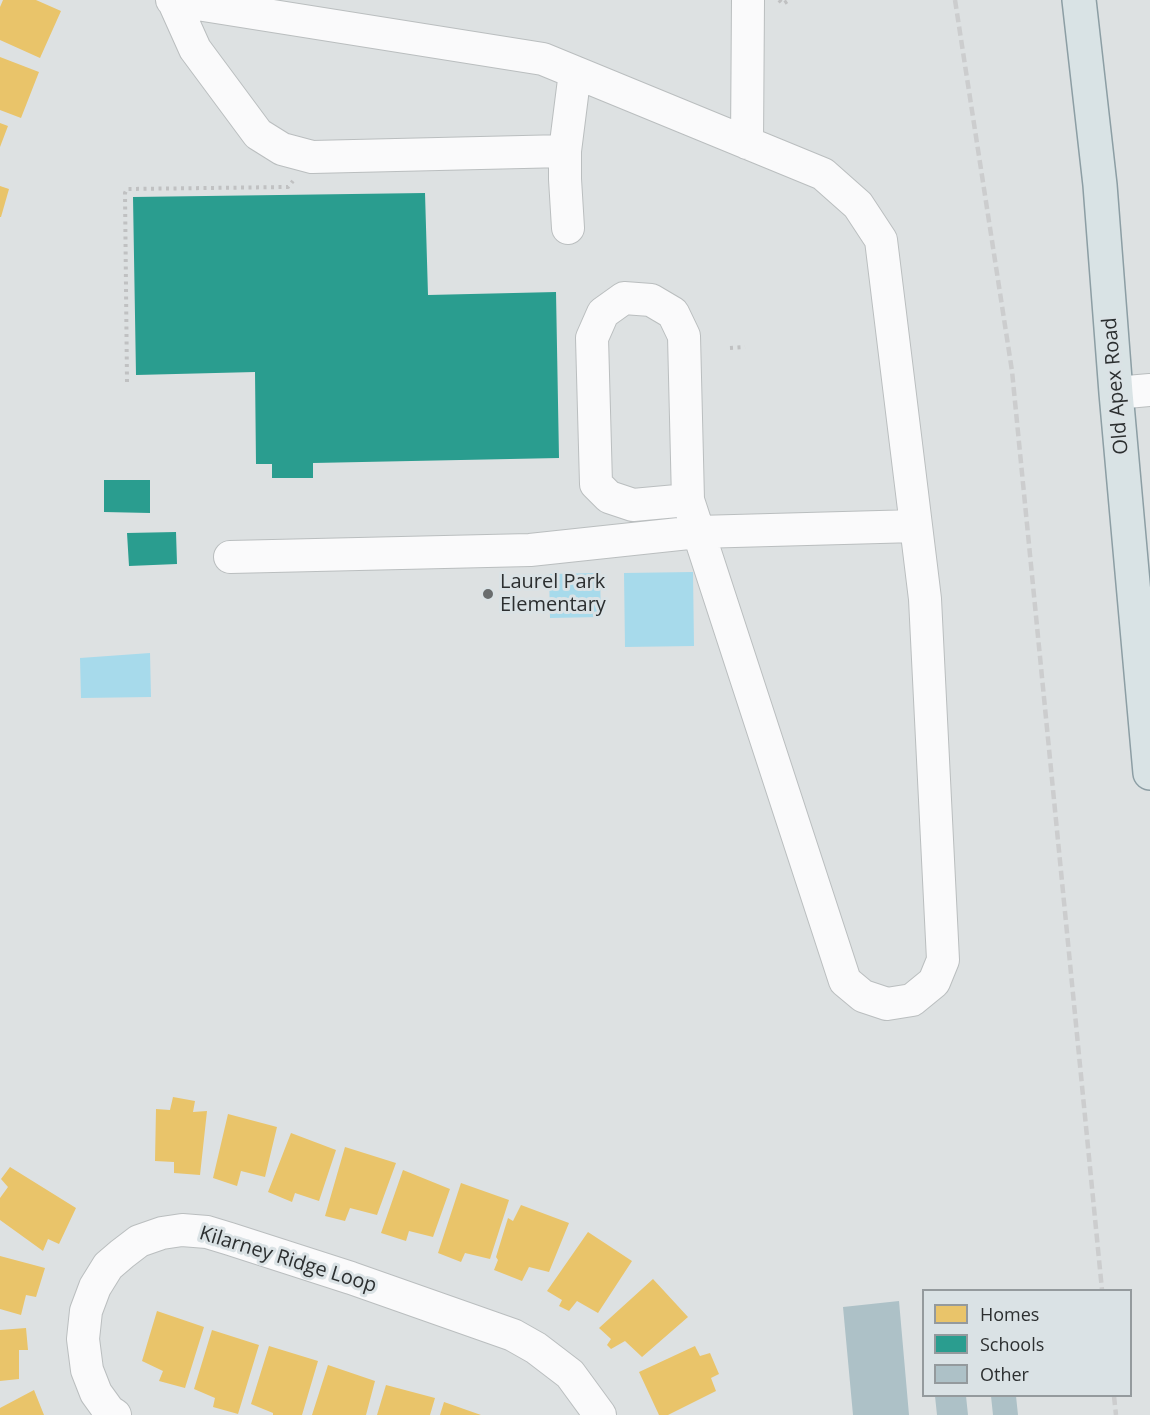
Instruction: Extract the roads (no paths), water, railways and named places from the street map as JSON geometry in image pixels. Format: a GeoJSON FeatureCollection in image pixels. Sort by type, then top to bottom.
{"type":"FeatureCollection","features":[{"type":"Feature","properties":{"kind":"main road","name":"Old Apex Road"},"geometry":{"type":"LineString","coordinates":[[1079,0],[1100,185],[1116,393],[1146,671],[1150,772]]}},
{"type":"Feature","properties":{"kind":"street"},"geometry":{"type":"LineString","coordinates":[[172,0],[543,59],[823,174],[858,205],[881,240],[925,599],[943,960],[933,981],[912,1000],[887,1004],[863,996],[844,981],[688,500],[684,336],[673,313],[651,300],[624,298],[603,313],[592,338],[596,484],[609,497],[633,505],[688,500]]}},
{"type":"Feature","properties":{"kind":"street"},"geometry":{"type":"LineString","coordinates":[[172,0],[195,49],[258,134],[282,149],[312,157],[565,152]]}},
{"type":"Feature","properties":{"kind":"street"},"geometry":{"type":"LineString","coordinates":[[747,143],[748,0]]}},
{"type":"Feature","properties":{"kind":"street"},"geometry":{"type":"LineString","coordinates":[[568,228],[565,152],[575,72]]}},
{"type":"Feature","properties":{"kind":"street"},"geometry":{"type":"LineString","coordinates":[[1116,393],[1150,390]]}},
{"type":"Feature","properties":{"kind":"street"},"geometry":{"type":"LineString","coordinates":[[230,557],[530,550],[698,532],[916,525]]}},
{"type":"Feature","properties":{"kind":"street","name":"Kilarney Ridge Loop"},"geometry":{"type":"LineString","coordinates":[[115,1415],[96,1393],[87,1370],[83,1339],[86,1311],[95,1287],[108,1266],[122,1254],[140,1241],[162,1233],[182,1230],[207,1232],[351,1278],[513,1335],[537,1348],[570,1374],[600,1415]]}},
{"type":"Feature","properties":{"kind":"railway"},"geometry":{"type":"LineString","coordinates":[[955,0],[1012,371],[1102,1289]]}},
{"type":"Feature","properties":{"kind":"railway"},"geometry":{"type":"LineString","coordinates":[[1114,1397],[1116,1415]]}},
{"type":"Feature","properties":{"kind":"place","name":"Laurel Park Elementary"},"geometry":{"type":"Point","coordinates":[488,594]}}]}
